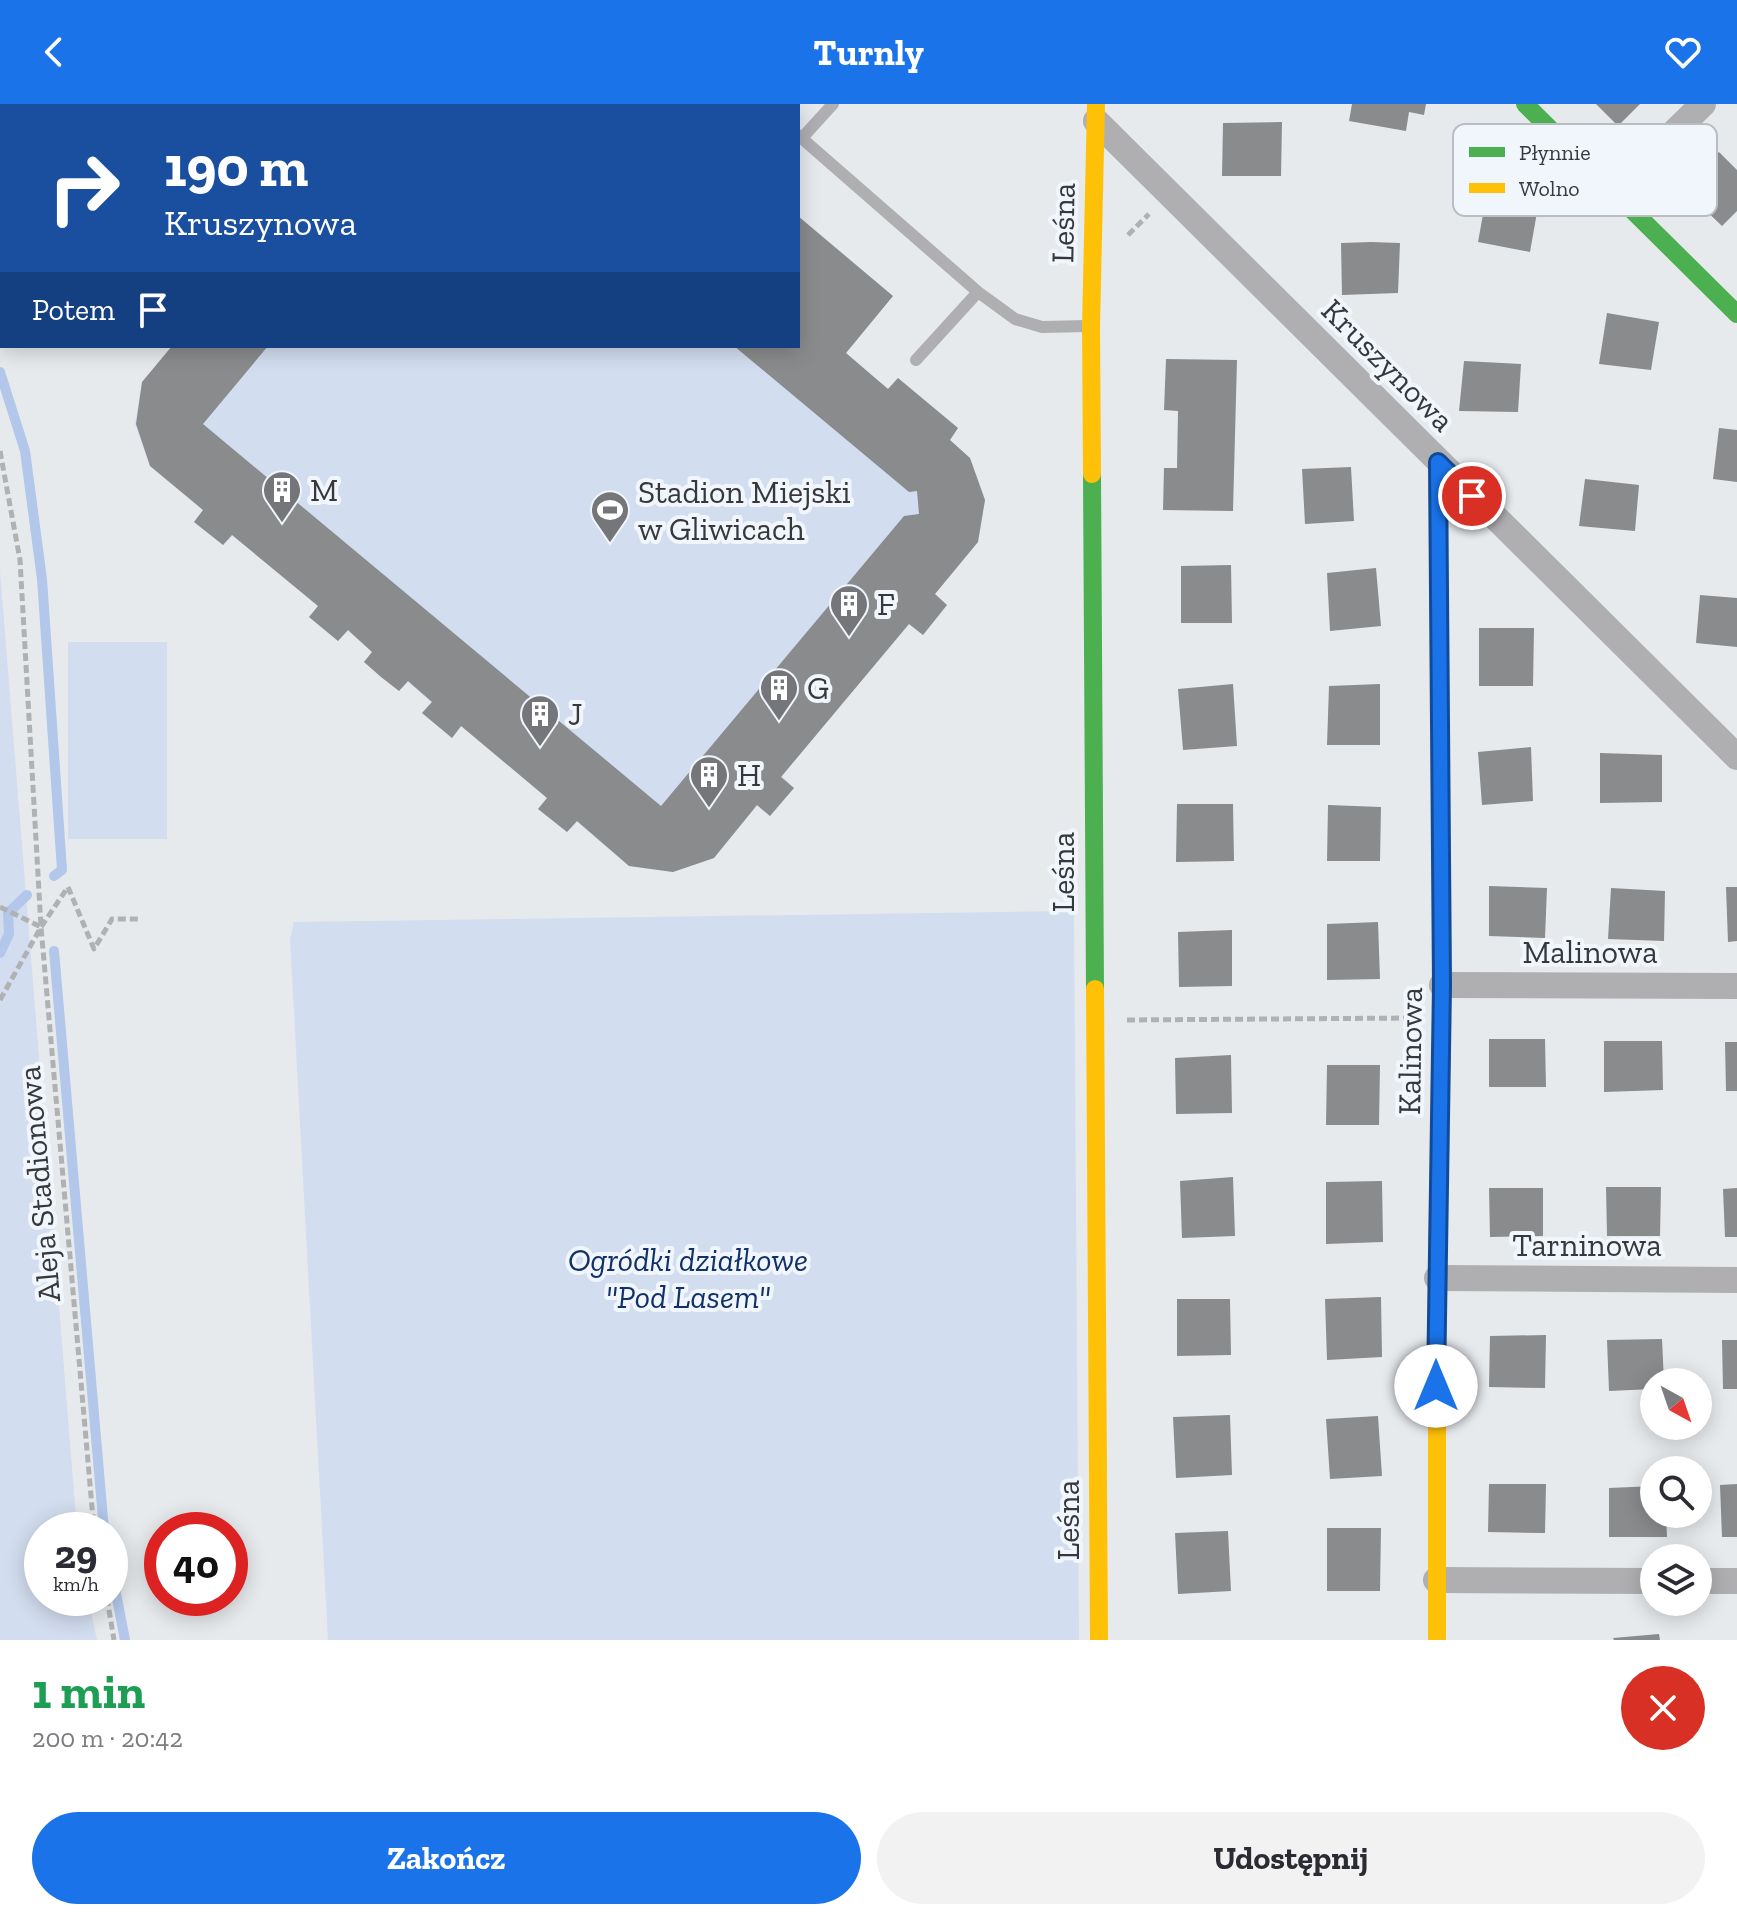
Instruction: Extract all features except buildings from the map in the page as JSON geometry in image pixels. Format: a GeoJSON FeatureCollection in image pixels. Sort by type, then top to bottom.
{"type":"FeatureCollection","features":[{"type":"Feature","properties":{"kind":"street"},"geometry":{"type":"LineString","coordinates":[[1525,104],[1545,124]]}},
{"type":"Feature","properties":{"kind":"street"},"geometry":{"type":"LineString","coordinates":[[1683,124],[1703,104]]}},
{"type":"Feature","properties":{"kind":"street","name":"Leśna"},"geometry":{"type":"LineString","coordinates":[[1096,112],[1091,326],[1099,1640]]}},
{"type":"Feature","properties":{"kind":"street","name":"Kruszynowa"},"geometry":{"type":"LineString","coordinates":[[1096,112],[1438,462],[1737,757]]}},
{"type":"Feature","properties":{"kind":"street"},"geometry":{"type":"LineString","coordinates":[[1636,216],[1737,314]]}},
{"type":"Feature","properties":{"kind":"street","name":"Kalinowa"},"geometry":{"type":"LineString","coordinates":[[1437,1640],[1437,1278],[1442,985],[1438,462]]}},
{"type":"Feature","properties":{"kind":"street","name":"Malinowa"},"geometry":{"type":"LineString","coordinates":[[1442,985],[1737,986]]}},
{"type":"Feature","properties":{"kind":"street","name":"Tarninowa"},"geometry":{"type":"LineString","coordinates":[[1437,1278],[1737,1280]]}},
{"type":"Feature","properties":{"kind":"street"},"geometry":{"type":"LineString","coordinates":[[1436,1580],[1640,1581]]}},
{"type":"Feature","properties":{"kind":"street"},"geometry":{"type":"LineString","coordinates":[[1712,1581],[1737,1581]]}},
{"type":"Feature","properties":{"kind":"lane"},"geometry":{"type":"LineString","coordinates":[[833,104],[800,136],[978,292],[1015,319],[1042,327],[1091,326]]}},
{"type":"Feature","properties":{"kind":"lane"},"geometry":{"type":"LineString","coordinates":[[916,360],[978,292]]}},
{"type":"Feature","properties":{"kind":"path","name":"Aleja Stadionowa"},"geometry":{"type":"LineString","coordinates":[[0,451],[20,560],[41,927],[92,1512]]}},
{"type":"Feature","properties":{"kind":"path"},"geometry":{"type":"LineString","coordinates":[[0,1000],[41,927],[68,887],[94,949],[112,919],[138,919]]}},
{"type":"Feature","properties":{"kind":"path"},"geometry":{"type":"LineString","coordinates":[[0,907],[41,927]]}},
{"type":"Feature","properties":{"kind":"path"},"geometry":{"type":"LineString","coordinates":[[1094,1020],[1416,1018]]}},
{"type":"Feature","properties":{"kind":"path"},"geometry":{"type":"LineString","coordinates":[[110,1616],[114,1640]]}},
{"type":"Feature","properties":{"kind":"green space","name":"Stadion Miejski w Gliwicach"},"geometry":{"type":"Polygon","coordinates":[[[893,296],[846,353],[888,389],[898,378],[958,428],[950,440],[970,458],[985,500],[978,542],[935,594],[947,605],[923,635],[909,624],[782,776],[794,788],[770,816],[757,806],[714,858],[673,872],[629,866],[577,822],[567,832],[538,809],[547,798],[462,726],[452,738],[422,713],[431,702],[408,682],[399,691],[364,662],[372,652],[348,631],[338,641],[309,617],[318,606],[233,535],[223,545],[194,522],[203,510],[150,466],[135,424],[142,382],[170,348],[800,348],[800,345],[893,296]]]}},
{"type":"Feature","properties":{"kind":"green space"},"geometry":{"type":"Polygon","coordinates":[[[0,571],[76,1512],[24,1512],[24,1616],[92,1616],[97,1640],[0,1640],[0,571]]]}},
{"type":"Feature","properties":{"kind":"green space"},"geometry":{"type":"Polygon","coordinates":[[[68,642],[167,642],[167,839],[68,839],[68,642]]]}},
{"type":"Feature","properties":{"kind":"green space","name":"Ogródki działkowe \"Pod Lasem\""},"geometry":{"type":"Polygon","coordinates":[[[1074,911],[1079,1640],[328,1640],[290,939],[294,922],[1074,911]]]}},
{"type":"Feature","properties":{"kind":"waterway"},"geometry":{"type":"LineString","coordinates":[[0,372],[25,451],[42,579],[62,870],[54,876]]}},
{"type":"Feature","properties":{"kind":"waterway"},"geometry":{"type":"LineString","coordinates":[[0,953],[9,934],[8,913],[27,895]]}},
{"type":"Feature","properties":{"kind":"waterway"},"geometry":{"type":"LineString","coordinates":[[54,951],[102,1512]]}},
{"type":"Feature","properties":{"kind":"waterway"},"geometry":{"type":"LineString","coordinates":[[120,1616],[125,1640]]}},
{"type":"Feature","properties":{"kind":"traffic: fast"},"geometry":{"type":"LineString","coordinates":[[1525,104],[1545,124]]}},
{"type":"Feature","properties":{"kind":"traffic: fast"},"geometry":{"type":"LineString","coordinates":[[1638,216],[1737,314]]}},
{"type":"Feature","properties":{"kind":"traffic: fast"},"geometry":{"type":"LineString","coordinates":[[1438,462],[1442,995]]}},
{"type":"Feature","properties":{"kind":"traffic: fast"},"geometry":{"type":"LineString","coordinates":[[1092,474],[1095,989]]}},
{"type":"Feature","properties":{"kind":"traffic: slow"},"geometry":{"type":"LineString","coordinates":[[1092,474],[1091,326],[1096,104]]}},
{"type":"Feature","properties":{"kind":"traffic: slow"},"geometry":{"type":"LineString","coordinates":[[1095,989],[1099,1640]]}},
{"type":"Feature","properties":{"kind":"traffic: slow"},"geometry":{"type":"LineString","coordinates":[[1437,1640],[1437,1278],[1442,995]]}},
{"type":"Feature","properties":{"kind":"place","name":"M"},"geometry":{"type":"Point","coordinates":[282,524]}},
{"type":"Feature","properties":{"kind":"place","name":"Stadion Miejski w Gliwicach"},"geometry":{"type":"Point","coordinates":[610,544]}},
{"type":"Feature","properties":{"kind":"place","name":"F"},"geometry":{"type":"Point","coordinates":[849,638]}},
{"type":"Feature","properties":{"kind":"place","name":"G"},"geometry":{"type":"Point","coordinates":[779,722]}},
{"type":"Feature","properties":{"kind":"place","name":"J"},"geometry":{"type":"Point","coordinates":[540,748]}},
{"type":"Feature","properties":{"kind":"place","name":"H"},"geometry":{"type":"Point","coordinates":[709,809]}},
{"type":"Feature","properties":{"kind":"route"},"geometry":{"type":"LineString","coordinates":[[1436,1386],[1442,985],[1438,462],[1472,496]]}}]}
